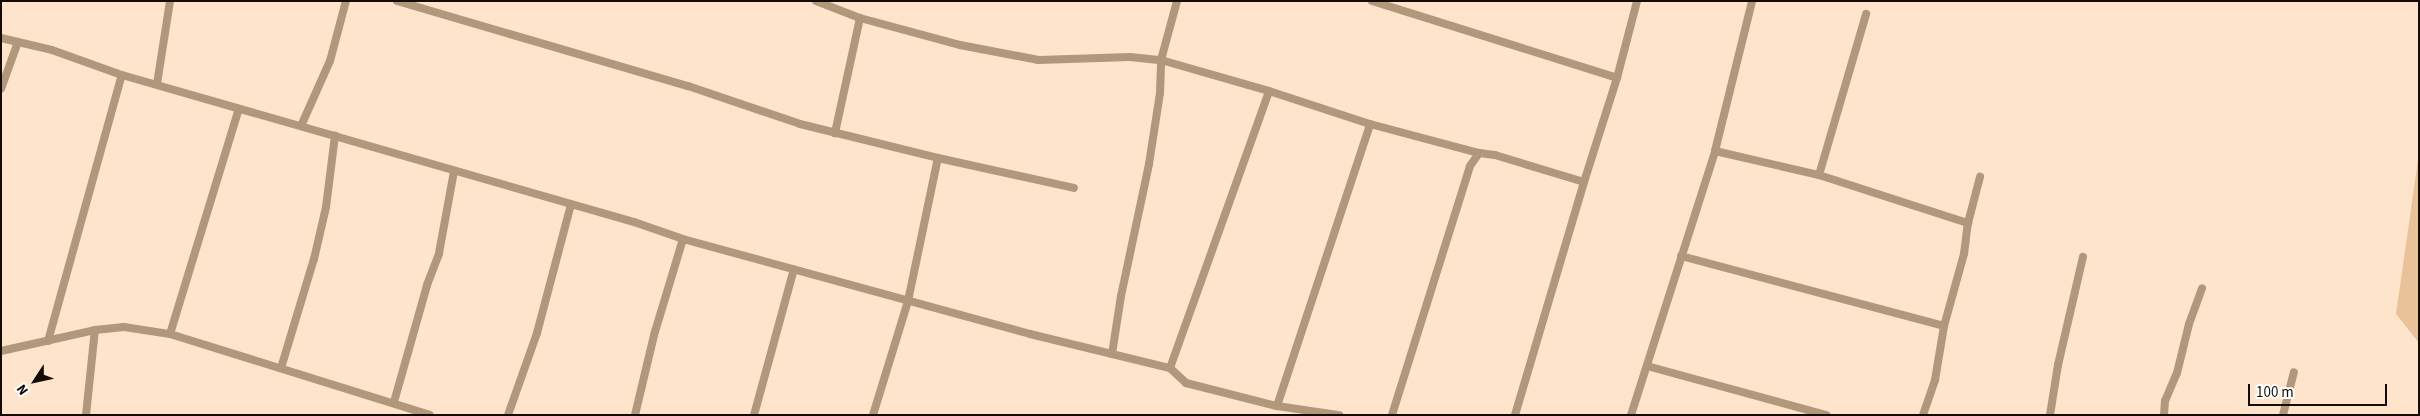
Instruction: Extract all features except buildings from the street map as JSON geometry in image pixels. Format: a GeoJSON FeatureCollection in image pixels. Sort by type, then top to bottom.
{"type":"FeatureCollection","features":[{"type":"Feature","properties":{"kind":"street"},"geometry":{"type":"LineString","coordinates":[[157,84],[170,1]]}},
{"type":"Feature","properties":{"kind":"street"},"geometry":{"type":"LineString","coordinates":[[301,126],[330,61],[346,1]]}},
{"type":"Feature","properties":{"kind":"street"},"geometry":{"type":"LineString","coordinates":[[397,1],[688,86],[800,124],[938,158],[1074,188]]}},
{"type":"Feature","properties":{"kind":"street"},"geometry":{"type":"LineString","coordinates":[[816,1],[860,18],[960,45],[1039,60],[1130,57],[1161,60],[1269,91],[1370,124],[1479,153],[1495,155],[1584,182]]}},
{"type":"Feature","properties":{"kind":"street"},"geometry":{"type":"LineString","coordinates":[[1112,354],[1121,296],[1149,164],[1160,93],[1161,60],[1177,1]]}},
{"type":"Feature","properties":{"kind":"street"},"geometry":{"type":"LineString","coordinates":[[1372,1],[1617,78]]}},
{"type":"Feature","properties":{"kind":"street"},"geometry":{"type":"LineString","coordinates":[[1515,415],[1617,78],[1637,1]]}},
{"type":"Feature","properties":{"kind":"street"},"geometry":{"type":"LineString","coordinates":[[1631,415],[1715,151],[1752,1]]}},
{"type":"Feature","properties":{"kind":"street"},"geometry":{"type":"LineString","coordinates":[[1819,175],[1866,14]]}},
{"type":"Feature","properties":{"kind":"street"},"geometry":{"type":"LineString","coordinates":[[835,133],[860,18]]}},
{"type":"Feature","properties":{"kind":"street"},"geometry":{"type":"LineString","coordinates":[[1,38],[52,50],[122,75],[571,204],[683,239],[908,301],[1170,368],[1186,383],[1277,406],[1338,415]]}},
{"type":"Feature","properties":{"kind":"street"},"geometry":{"type":"LineString","coordinates":[[1,89],[18,42]]}},
{"type":"Feature","properties":{"kind":"street"},"geometry":{"type":"LineString","coordinates":[[48,341],[122,75]]}},
{"type":"Feature","properties":{"kind":"street"},"geometry":{"type":"LineString","coordinates":[[1170,368],[1269,91]]}},
{"type":"Feature","properties":{"kind":"street"},"geometry":{"type":"LineString","coordinates":[[170,334],[239,109]]}},
{"type":"Feature","properties":{"kind":"street"},"geometry":{"type":"LineString","coordinates":[[1277,406],[1370,124]]}},
{"type":"Feature","properties":{"kind":"street"},"geometry":{"type":"LineString","coordinates":[[281,368],[314,259],[324,215],[334,136]]}},
{"type":"Feature","properties":{"kind":"street"},"geometry":{"type":"LineString","coordinates":[[1715,151],[1819,175],[1968,223]]}},
{"type":"Feature","properties":{"kind":"street"},"geometry":{"type":"LineString","coordinates":[[1392,415],[1470,166],[1479,153]]}},
{"type":"Feature","properties":{"kind":"street"},"geometry":{"type":"LineString","coordinates":[[873,415],[908,301],[938,158]]}},
{"type":"Feature","properties":{"kind":"street"},"geometry":{"type":"LineString","coordinates":[[394,402],[427,285],[439,253],[454,171]]}},
{"type":"Feature","properties":{"kind":"street"},"geometry":{"type":"LineString","coordinates":[[1923,415],[1936,380],[1944,326],[1964,254],[1968,223],[1980,177]]}},
{"type":"Feature","properties":{"kind":"street"},"geometry":{"type":"LineString","coordinates":[[508,415],[537,333],[571,204]]}},
{"type":"Feature","properties":{"kind":"street"},"geometry":{"type":"LineString","coordinates":[[635,415],[654,335],[683,239]]}},
{"type":"Feature","properties":{"kind":"street"},"geometry":{"type":"LineString","coordinates":[[1682,256],[1944,326]]}},
{"type":"Feature","properties":{"kind":"street"},"geometry":{"type":"LineString","coordinates":[[2050,415],[2058,364],[2083,257]]}},
{"type":"Feature","properties":{"kind":"street"},"geometry":{"type":"LineString","coordinates":[[754,415],[794,269]]}},
{"type":"Feature","properties":{"kind":"street"},"geometry":{"type":"LineString","coordinates":[[2164,415],[2165,401],[2177,373],[2189,324],[2202,288]]}},
{"type":"Feature","properties":{"kind":"street"},"geometry":{"type":"LineString","coordinates":[[1,351],[95,330],[124,327],[170,334],[394,402],[430,415]]}},
{"type":"Feature","properties":{"kind":"street"},"geometry":{"type":"LineString","coordinates":[[86,415],[95,330]]}},
{"type":"Feature","properties":{"kind":"street"},"geometry":{"type":"LineString","coordinates":[[1647,366],[1826,415]]}},
{"type":"Feature","properties":{"kind":"street"},"geometry":{"type":"LineString","coordinates":[[2283,415],[2294,372]]}},
{"type":"Feature","properties":{"kind":"shaded area"},"geometry":{"type":"Polygon","coordinates":[[[2419,153],[2419,343],[2396,314],[2419,153]]]}}]}
